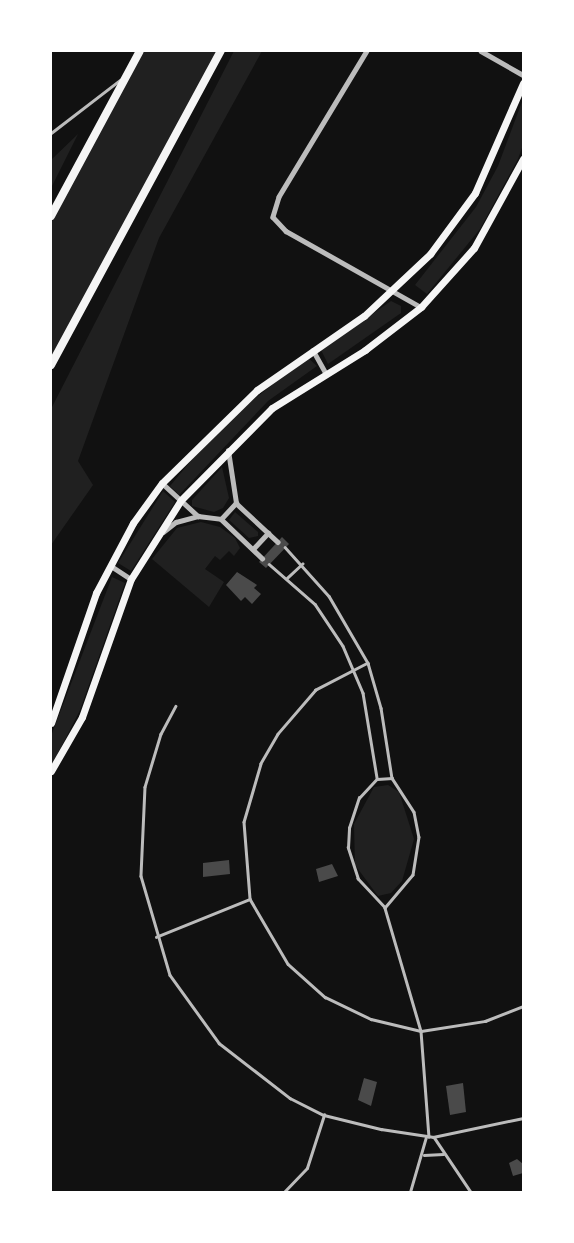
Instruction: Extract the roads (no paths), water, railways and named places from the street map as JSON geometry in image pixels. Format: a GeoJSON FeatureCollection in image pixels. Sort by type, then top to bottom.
{"type":"FeatureCollection","features":[{"type":"Feature","properties":{"kind":"highway"},"geometry":{"type":"LineString","coordinates":[[51,216],[140,51]]}},
{"type":"Feature","properties":{"kind":"highway"},"geometry":{"type":"LineString","coordinates":[[51,365],[221,51]]}},
{"type":"Feature","properties":{"kind":"main road"},"geometry":{"type":"LineString","coordinates":[[51,723],[74,650],[110,566],[162,483],[212,430],[396,289],[452,228],[475,193],[523,83]]}},
{"type":"Feature","properties":{"kind":"main road"},"geometry":{"type":"LineString","coordinates":[[51,771],[82,717],[131,579],[181,500],[228,449],[272,408],[421,307],[474,248],[523,159]]}},
{"type":"Feature","properties":{"kind":"street"},"geometry":{"type":"LineString","coordinates":[[367,51],[279,197],[274,217],[286,231],[396,289],[421,307]]}},
{"type":"Feature","properties":{"kind":"street"},"geometry":{"type":"LineString","coordinates":[[481,51],[523,75]]}},
{"type":"Feature","properties":{"kind":"street"},"geometry":{"type":"LineString","coordinates":[[313,350],[326,373]]}},
{"type":"Feature","properties":{"kind":"street"},"geometry":{"type":"LineString","coordinates":[[228,449],[236,503],[278,541]]}},
{"type":"Feature","properties":{"kind":"street"},"geometry":{"type":"LineString","coordinates":[[162,483],[198,516]]}},
{"type":"Feature","properties":{"kind":"street"},"geometry":{"type":"LineString","coordinates":[[221,519],[236,503]]}},
{"type":"Feature","properties":{"kind":"street"},"geometry":{"type":"LineString","coordinates":[[157,537],[176,522],[198,516],[221,519],[262,558]]}},
{"type":"Feature","properties":{"kind":"street"},"geometry":{"type":"LineString","coordinates":[[253,550],[268,533]]}},
{"type":"Feature","properties":{"kind":"street"},"geometry":{"type":"LineString","coordinates":[[110,566],[131,579]]}},
{"type":"Feature","properties":{"kind":"lane"},"geometry":{"type":"LineString","coordinates":[[51,133],[126,76]]}},
{"type":"Feature","properties":{"kind":"lane"},"geometry":{"type":"LineString","coordinates":[[285,547],[302,563],[352,630],[368,663],[382,708],[392,778],[408,798],[419,837],[412,875],[385,908]]}},
{"type":"Feature","properties":{"kind":"lane"},"geometry":{"type":"LineString","coordinates":[[288,578],[302,563]]}},
{"type":"Feature","properties":{"kind":"lane"},"geometry":{"type":"LineString","coordinates":[[269,564],[288,578],[331,626],[352,667],[370,722],[377,779],[351,812],[348,848],[358,880],[385,908],[421,1031],[429,1137],[410,1192]]}},
{"type":"Feature","properties":{"kind":"lane"},"geometry":{"type":"LineString","coordinates":[[368,663],[352,667],[333,678],[297,710],[261,764],[244,822],[250,899],[288,964],[325,997],[371,1019],[421,1031],[485,1021],[523,1006]]}},
{"type":"Feature","properties":{"kind":"lane"},"geometry":{"type":"LineString","coordinates":[[176,706],[151,762],[142,810],[141,876],[156,937],[170,975],[219,1043],[274,1087],[324,1115],[429,1137],[523,1118]]}},
{"type":"Feature","properties":{"kind":"lane"},"geometry":{"type":"LineString","coordinates":[[377,779],[392,778]]}},
{"type":"Feature","properties":{"kind":"lane"},"geometry":{"type":"LineString","coordinates":[[156,937],[250,899]]}},
{"type":"Feature","properties":{"kind":"lane"},"geometry":{"type":"LineString","coordinates":[[284,1192],[307,1168],[324,1115]]}},
{"type":"Feature","properties":{"kind":"lane"},"geometry":{"type":"LineString","coordinates":[[429,1137],[471,1192]]}},
{"type":"Feature","properties":{"kind":"lane"},"geometry":{"type":"LineString","coordinates":[[424,1155],[443,1154]]}}]}
